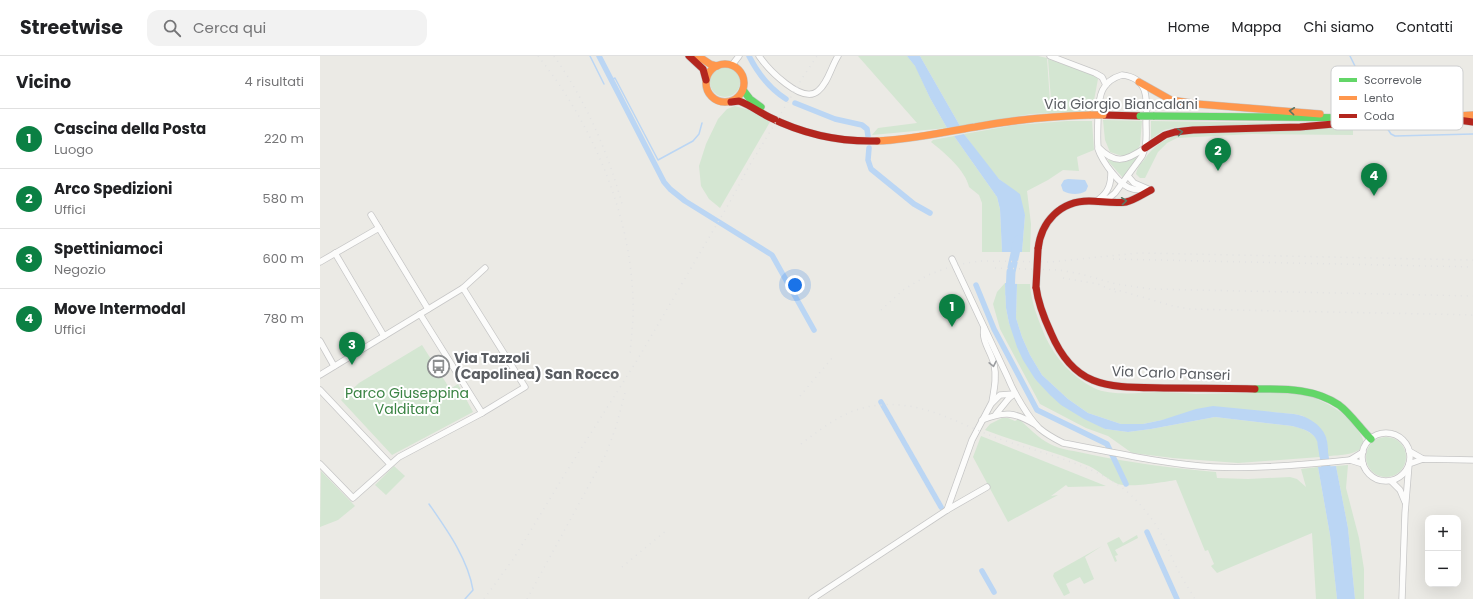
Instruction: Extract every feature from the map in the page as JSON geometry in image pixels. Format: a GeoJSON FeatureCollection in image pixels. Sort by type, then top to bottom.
{"type":"FeatureCollection","features":[{"type":"Feature","properties":{"kind":"main road"},"geometry":{"type":"LineString","coordinates":[[689,56],[704,69],[706,75],[706,87],[713,98],[724,102],[739,101],[774,118]]}},
{"type":"Feature","properties":{"kind":"main road"},"geometry":{"type":"LineString","coordinates":[[698,56],[710,64],[717,66],[727,64],[737,68],[744,78],[743,90],[741,95],[731,102]]}},
{"type":"Feature","properties":{"kind":"main road"},"geometry":{"type":"LineString","coordinates":[[706,80],[708,74],[717,66]]}},
{"type":"Feature","properties":{"kind":"main road"},"geometry":{"type":"LineString","coordinates":[[1140,82],[1172,100],[1191,103],[1331,114]]}},
{"type":"Feature","properties":{"kind":"main road"},"geometry":{"type":"LineString","coordinates":[[743,90],[752,101],[774,118]]}},
{"type":"Feature","properties":{"kind":"main road","name":"Via Giorgio Biancalani"},"geometry":{"type":"LineString","coordinates":[[774,118],[806,132],[842,140],[876,141],[918,137],[1012,120],[1060,115],[1331,118]]}},
{"type":"Feature","properties":{"kind":"main road"},"geometry":{"type":"LineString","coordinates":[[1463,116],[1473,115]]}},
{"type":"Feature","properties":{"kind":"main road","name":"Via Giorgio Biancalani"},"geometry":{"type":"LineString","coordinates":[[1463,119],[1473,119]]}},
{"type":"Feature","properties":{"kind":"main road"},"geometry":{"type":"LineString","coordinates":[[1463,121],[1473,122]]}},
{"type":"Feature","properties":{"kind":"main road"},"geometry":{"type":"LineString","coordinates":[[1145,148],[1174,132],[1193,130],[1300,127],[1331,124]]}},
{"type":"Feature","properties":{"kind":"main road","name":"Via Carlo Panseri"},"geometry":{"type":"LineString","coordinates":[[1151,190],[1136,199],[1129,201],[1082,201],[1068,205],[1052,215],[1041,231],[1038,249],[1036,287],[1041,310],[1059,353],[1069,365],[1080,374],[1091,380],[1120,387],[1269,389],[1306,391],[1321,395],[1340,406],[1371,439]]}},
{"type":"Feature","properties":{"kind":"street"},"geometry":{"type":"LineString","coordinates":[[732,65],[739,56]]}},
{"type":"Feature","properties":{"kind":"street"},"geometry":{"type":"LineString","coordinates":[[759,56],[783,82],[801,93],[812,95],[820,90],[838,56]]}},
{"type":"Feature","properties":{"kind":"street"},"geometry":{"type":"LineString","coordinates":[[1050,56],[1095,73],[1102,77],[1106,85]]}},
{"type":"Feature","properties":{"kind":"street"},"geometry":{"type":"LineString","coordinates":[[1098,147],[1105,154],[1121,160],[1128,158],[1145,148],[1146,93],[1140,82],[1130,76],[1122,75],[1115,77],[1103,88],[1099,99],[1097,131],[1098,147],[1100,157],[1111,172],[1123,184],[1132,189],[1151,190]]}},
{"type":"Feature","properties":{"kind":"street","name":"Via Carlo Panseri"},"geometry":{"type":"LineString","coordinates":[[1094,201],[1109,198],[1123,184],[1142,156],[1145,148]]}},
{"type":"Feature","properties":{"kind":"street"},"geometry":{"type":"LineString","coordinates":[[1094,201],[1102,197],[1110,186],[1111,172]]}},
{"type":"Feature","properties":{"kind":"street"},"geometry":{"type":"LineString","coordinates":[[1128,176],[1134,182],[1151,190]]}},
{"type":"Feature","properties":{"kind":"street"},"geometry":{"type":"LineString","coordinates":[[371,215],[428,309]]}},
{"type":"Feature","properties":{"kind":"street"},"geometry":{"type":"LineString","coordinates":[[320,262],[379,228]]}},
{"type":"Feature","properties":{"kind":"street"},"geometry":{"type":"LineString","coordinates":[[335,253],[384,336]]}},
{"type":"Feature","properties":{"kind":"street"},"geometry":{"type":"LineString","coordinates":[[952,259],[1014,394],[1039,428]]}},
{"type":"Feature","properties":{"kind":"street"},"geometry":{"type":"LineString","coordinates":[[320,375],[463,288],[485,268]]}},
{"type":"Feature","properties":{"kind":"street"},"geometry":{"type":"LineString","coordinates":[[320,464],[353,498],[398,458],[482,413],[524,387],[463,288]]}},
{"type":"Feature","properties":{"kind":"street"},"geometry":{"type":"LineString","coordinates":[[420,314],[482,413]]}},
{"type":"Feature","properties":{"kind":"street"},"geometry":{"type":"LineString","coordinates":[[984,327],[983,334],[994,366],[994,389],[991,404]]}},
{"type":"Feature","properties":{"kind":"street"},"geometry":{"type":"LineString","coordinates":[[320,341],[334,366]]}},
{"type":"Feature","properties":{"kind":"street"},"geometry":{"type":"LineString","coordinates":[[320,390],[390,464]]}},
{"type":"Feature","properties":{"kind":"street"},"geometry":{"type":"LineString","coordinates":[[947,510],[972,440],[991,404],[1000,395],[1014,394]]}},
{"type":"Feature","properties":{"kind":"street"},"geometry":{"type":"LineString","coordinates":[[996,414],[1008,398],[1014,394]]}},
{"type":"Feature","properties":{"kind":"street"},"geometry":{"type":"LineString","coordinates":[[982,420],[996,414],[1012,414],[1025,418],[1052,438],[1063,443],[1141,458],[1213,467],[1259,468],[1315,464],[1350,460],[1363,452]]}},
{"type":"Feature","properties":{"kind":"street"},"geometry":{"type":"LineString","coordinates":[[1402,599],[1405,513],[1409,464],[1409,451],[1406,444],[1395,435],[1382,434],[1371,439],[1366,445],[1363,452],[1363,464],[1369,474],[1375,479],[1383,481],[1392,481],[1403,475],[1409,464],[1423,459],[1473,460]]}},
{"type":"Feature","properties":{"kind":"street"},"geometry":{"type":"LineString","coordinates":[[1409,451],[1423,459]]}},
{"type":"Feature","properties":{"kind":"street"},"geometry":{"type":"LineString","coordinates":[[1350,460],[1363,464]]}},
{"type":"Feature","properties":{"kind":"street"},"geometry":{"type":"LineString","coordinates":[[1392,481],[1400,490],[1404,498],[1405,513]]}},
{"type":"Feature","properties":{"kind":"street"},"geometry":{"type":"LineString","coordinates":[[812,599],[947,510],[987,487]]}},
{"type":"Feature","properties":{"kind":"green space"},"geometry":{"type":"Polygon","coordinates":[[[858,56],[907,56],[916,67],[930,98],[947,128],[872,135],[878,128],[917,123],[858,56]]]}},
{"type":"Feature","properties":{"kind":"green space"},"geometry":{"type":"Polygon","coordinates":[[[920,56],[1038,56],[1047,58],[1050,102],[1048,59],[1094,75],[1098,79],[1092,111],[1031,114],[960,126],[920,56]]]}},
{"type":"Feature","properties":{"kind":"green space"},"geometry":{"type":"Polygon","coordinates":[[[725,67],[736,71],[740,82],[736,93],[725,97],[714,93],[710,82],[714,71],[725,67]]]}},
{"type":"Feature","properties":{"kind":"green space"},"geometry":{"type":"Polygon","coordinates":[[[735,106],[749,110],[770,122],[720,208],[709,199],[701,186],[699,166],[706,144],[718,119],[727,109],[735,106]]]}},
{"type":"Feature","properties":{"kind":"green space"},"geometry":{"type":"Polygon","coordinates":[[[1103,120],[1142,121],[1140,145],[1138,149],[1128,155],[1122,156],[1110,152],[1105,140],[1103,120]]]}},
{"type":"Feature","properties":{"kind":"green space"},"geometry":{"type":"Polygon","coordinates":[[[1067,121],[1092,121],[1094,150],[1077,157],[1079,171],[1063,170],[1027,191],[1031,224],[1030,252],[1022,252],[1025,215],[1008,186],[990,169],[964,134],[1015,125],[1067,121]]]}},
{"type":"Feature","properties":{"kind":"green space"},"geometry":{"type":"Polygon","coordinates":[[[1151,121],[1291,123],[1178,127],[1164,130],[1151,139],[1151,121]]]}},
{"type":"Feature","properties":{"kind":"green space"},"geometry":{"type":"Polygon","coordinates":[[[1331,127],[1331,130],[1353,130],[1353,135],[1252,134],[1177,138],[1167,143],[1158,152],[1145,178],[1140,178],[1136,174],[1137,170],[1151,151],[1163,141],[1179,134],[1331,127]]]}},
{"type":"Feature","properties":{"kind":"green space"},"geometry":{"type":"Polygon","coordinates":[[[954,136],[997,197],[1000,209],[1002,252],[982,252],[982,203],[979,195],[969,187],[964,175],[954,162],[931,142],[933,140],[954,136]]]}},
{"type":"Feature","properties":{"kind":"green space"},"geometry":{"type":"Polygon","coordinates":[[[1136,157],[1137,159],[1123,178],[1108,161],[1109,159],[1116,162],[1129,161],[1136,157]]]}},
{"type":"Feature","properties":{"kind":"green space"},"geometry":{"type":"Polygon","coordinates":[[[1005,283],[1006,308],[1009,323],[1035,379],[1105,429],[1128,432],[1215,417],[1292,426],[1300,428],[1315,437],[1319,444],[1320,457],[1238,463],[1132,453],[1108,436],[1086,428],[1040,404],[1000,329],[993,304],[997,292],[1005,283]]]}},
{"type":"Feature","properties":{"kind":"green space"},"geometry":{"type":"Polygon","coordinates":[[[1017,284],[1030,284],[1033,304],[1045,336],[1059,359],[1071,373],[1094,388],[1101,391],[1116,393],[1172,392],[1196,394],[1276,392],[1305,395],[1329,405],[1351,421],[1361,435],[1363,442],[1362,447],[1353,453],[1328,456],[1326,437],[1303,416],[1294,414],[1260,411],[1162,420],[1143,424],[1121,424],[1088,413],[1068,399],[1042,375],[1030,355],[1016,318],[1017,284]]]}},
{"type":"Feature","properties":{"kind":"green space","name":"Parco Giuseppina Valditara"},"geometry":{"type":"Polygon","coordinates":[[[422,345],[450,389],[458,384],[473,412],[392,455],[341,400],[359,383],[422,345]]]}},
{"type":"Feature","properties":{"kind":"green space"},"geometry":{"type":"Polygon","coordinates":[[[1002,418],[1008,418],[1015,421],[1019,419],[1041,439],[1059,448],[1136,463],[1216,472],[1217,478],[1248,479],[1290,477],[1297,479],[1306,487],[1301,469],[1318,467],[1330,535],[1337,599],[1316,599],[1312,533],[1217,573],[1211,566],[1214,564],[1208,550],[1205,551],[1176,480],[1138,485],[1118,484],[1089,466],[1064,456],[985,430],[990,424],[1002,418]]]}},
{"type":"Feature","properties":{"kind":"green space"},"geometry":{"type":"Polygon","coordinates":[[[981,436],[1106,486],[1068,487],[1066,485],[1051,496],[1058,495],[1008,522],[973,457],[981,436]]]}},
{"type":"Feature","properties":{"kind":"green space"},"geometry":{"type":"Polygon","coordinates":[[[1386,437],[1400,443],[1406,457],[1400,471],[1386,477],[1372,471],[1366,457],[1372,443],[1386,437]]]}},
{"type":"Feature","properties":{"kind":"green space"},"geometry":{"type":"Polygon","coordinates":[[[1348,465],[1346,488],[1359,538],[1364,569],[1364,599],[1355,599],[1348,528],[1336,466],[1348,465]]]}},
{"type":"Feature","properties":{"kind":"green space"},"geometry":{"type":"Polygon","coordinates":[[[394,466],[405,476],[386,495],[375,485],[394,466]]]}},
{"type":"Feature","properties":{"kind":"green space"},"geometry":{"type":"Polygon","coordinates":[[[321,471],[355,506],[338,520],[320,527],[321,471]]]}},
{"type":"Feature","properties":{"kind":"green space"},"geometry":{"type":"Polygon","coordinates":[[[1137,535],[1138,538],[1115,550],[1118,555],[1115,556],[1117,561],[1115,562],[1107,543],[1119,537],[1123,543],[1137,535]]]}},
{"type":"Feature","properties":{"kind":"green space"},"geometry":{"type":"Polygon","coordinates":[[[1102,546],[1085,557],[1094,579],[1084,584],[1080,577],[1066,584],[1070,593],[1064,596],[1053,576],[1054,573],[1102,546]]]}},
{"type":"Feature","properties":{"kind":"water"},"geometry":{"type":"Polygon","coordinates":[[[907,56],[920,56],[960,126],[947,128],[930,98],[915,66],[907,56]]]}},
{"type":"Feature","properties":{"kind":"water"},"geometry":{"type":"Polygon","coordinates":[[[964,134],[999,179],[1020,194],[1025,215],[1022,252],[1002,252],[1000,209],[997,197],[954,136],[964,134]]]}},
{"type":"Feature","properties":{"kind":"water"},"geometry":{"type":"Polygon","coordinates":[[[1064,180],[1085,180],[1088,186],[1086,191],[1075,194],[1063,191],[1061,185],[1064,180]]]}},
{"type":"Feature","properties":{"kind":"water"},"geometry":{"type":"Polygon","coordinates":[[[1005,283],[1017,284],[1016,318],[1030,355],[1042,375],[1068,399],[1088,413],[1121,424],[1143,424],[1162,420],[1196,409],[1213,406],[1294,414],[1313,421],[1321,428],[1327,439],[1328,456],[1320,457],[1316,439],[1310,432],[1292,426],[1215,417],[1128,432],[1105,429],[1084,419],[1061,405],[1050,395],[1035,379],[1023,360],[1009,323],[1006,308],[1005,283]]]}},
{"type":"Feature","properties":{"kind":"water"},"geometry":{"type":"Polygon","coordinates":[[[1336,466],[1348,528],[1355,599],[1337,599],[1330,535],[1318,467],[1336,466]]]}},
{"type":"Feature","properties":{"kind":"waterway"},"geometry":{"type":"LineString","coordinates":[[590,56],[604,84]]}},
{"type":"Feature","properties":{"kind":"waterway"},"geometry":{"type":"LineString","coordinates":[[599,56],[664,182],[685,201],[772,255],[814,330]]}},
{"type":"Feature","properties":{"kind":"waterway"},"geometry":{"type":"LineString","coordinates":[[749,56],[764,80],[786,99]]}},
{"type":"Feature","properties":{"kind":"waterway"},"geometry":{"type":"LineString","coordinates":[[1350,56],[1355,66]]}},
{"type":"Feature","properties":{"kind":"waterway"},"geometry":{"type":"LineString","coordinates":[[613,79],[615,78],[658,160],[693,141],[699,134],[702,123]]}},
{"type":"Feature","properties":{"kind":"waterway"},"geometry":{"type":"LineString","coordinates":[[795,103],[835,119],[862,125],[867,129],[868,136]]}},
{"type":"Feature","properties":{"kind":"waterway"},"geometry":{"type":"LineString","coordinates":[[1388,130],[1395,136],[1473,134]]}},
{"type":"Feature","properties":{"kind":"waterway"},"geometry":{"type":"LineString","coordinates":[[869,148],[868,160],[871,169],[914,204],[930,213]]}},
{"type":"Feature","properties":{"kind":"waterway"},"geometry":{"type":"LineString","coordinates":[[1010,294],[1011,272],[1018,240]]}},
{"type":"Feature","properties":{"kind":"waterway"},"geometry":{"type":"LineString","coordinates":[[976,285],[994,329],[1037,410],[1107,444],[1126,484]]}},
{"type":"Feature","properties":{"kind":"waterway"},"geometry":{"type":"LineString","coordinates":[[881,402],[941,507]]}},
{"type":"Feature","properties":{"kind":"waterway"},"geometry":{"type":"LineString","coordinates":[[1322,444],[1328,479]]}},
{"type":"Feature","properties":{"kind":"waterway"},"geometry":{"type":"LineString","coordinates":[[429,504],[456,545],[467,567],[473,590],[465,599]]}},
{"type":"Feature","properties":{"kind":"waterway"},"geometry":{"type":"LineString","coordinates":[[1147,532],[1177,599]]}},
{"type":"Feature","properties":{"kind":"waterway"},"geometry":{"type":"LineString","coordinates":[[982,571],[994,592]]}},
{"type":"Feature","properties":{"kind":"railway"},"geometry":{"type":"LineString","coordinates":[[538,56],[559,84],[578,114],[594,146],[620,214],[628,249],[632,284],[633,319],[630,355]]}},
{"type":"Feature","properties":{"kind":"railway"},"geometry":{"type":"LineString","coordinates":[[554,56],[566,73],[595,127],[610,165],[622,204]]}},
{"type":"Feature","properties":{"kind":"railway"},"geometry":{"type":"LineString","coordinates":[[484,599],[514,558],[636,362],[731,200],[748,168],[817,56]]}},
{"type":"Feature","properties":{"kind":"railway"},"geometry":{"type":"LineString","coordinates":[[881,310],[903,290],[928,275],[955,265],[980,261],[1051,262],[1138,253],[1473,260]]}},
{"type":"Feature","properties":{"kind":"railway"},"geometry":{"type":"LineString","coordinates":[[1113,259],[1473,267]]}},
{"type":"Feature","properties":{"kind":"railway"},"geometry":{"type":"LineString","coordinates":[[995,268],[1059,270],[1081,274],[1116,284],[1151,289],[1473,296]]}},
{"type":"Feature","properties":{"kind":"railway"},"geometry":{"type":"LineString","coordinates":[[1063,278],[1098,284],[1118,293]]}},
{"type":"Feature","properties":{"kind":"railway"},"geometry":{"type":"LineString","coordinates":[[1114,289],[1173,306],[1189,309],[1473,315]]}},
{"type":"Feature","properties":{"kind":"railway"},"geometry":{"type":"LineString","coordinates":[[800,396],[833,357]]}},
{"type":"Feature","properties":{"kind":"railway"},"geometry":{"type":"LineString","coordinates":[[527,599],[606,454],[616,427],[625,393]]}},
{"type":"Feature","properties":{"kind":"railway"},"geometry":{"type":"LineString","coordinates":[[801,444],[838,418],[859,409],[881,405],[912,406],[940,415],[997,438],[1068,461],[1118,485],[1132,496],[1145,510],[1160,531],[1176,566],[1195,599]]}},
{"type":"Feature","properties":{"kind":"railway"},"geometry":{"type":"LineString","coordinates":[[622,567],[667,530]]}},
{"type":"Feature","properties":{"kind":"traffic: fast"},"geometry":{"type":"LineString","coordinates":[[743,90],[750,99],[761,107]]}},
{"type":"Feature","properties":{"kind":"traffic: fast"},"geometry":{"type":"LineString","coordinates":[[1140,116],[1153,116]]}},
{"type":"Feature","properties":{"kind":"traffic: fast"},"geometry":{"type":"LineString","coordinates":[[1153,116],[1331,118]]}},
{"type":"Feature","properties":{"kind":"traffic: fast"},"geometry":{"type":"LineString","coordinates":[[1255,389],[1299,391],[1320,395],[1343,408],[1371,439]]}},
{"type":"Feature","properties":{"kind":"traffic: slow"},"geometry":{"type":"LineString","coordinates":[[698,56],[710,64],[717,66]]}},
{"type":"Feature","properties":{"kind":"traffic: slow"},"geometry":{"type":"LineString","coordinates":[[721,64],[729,64],[736,67],[741,72],[744,83],[741,94],[736,99],[729,102],[721,102],[714,99],[709,94],[706,87],[706,79],[709,72],[714,67],[721,64]]}},
{"type":"Feature","properties":{"kind":"traffic: slow"},"geometry":{"type":"LineString","coordinates":[[1139,82],[1171,100],[1197,104],[1320,114]]}},
{"type":"Feature","properties":{"kind":"traffic: slow"},"geometry":{"type":"LineString","coordinates":[[877,141],[914,137],[1018,120],[1091,115]]}},
{"type":"Feature","properties":{"kind":"traffic: slow"},"geometry":{"type":"LineString","coordinates":[[1091,115],[1103,115]]}},
{"type":"Feature","properties":{"kind":"traffic: slow"},"geometry":{"type":"LineString","coordinates":[[1463,116],[1473,115]]}},
{"type":"Feature","properties":{"kind":"traffic: jam"},"geometry":{"type":"LineString","coordinates":[[689,56],[703,69],[706,80]]}},
{"type":"Feature","properties":{"kind":"traffic: jam"},"geometry":{"type":"LineString","coordinates":[[731,102],[739,101],[782,123],[822,136],[849,140],[877,141]]}},
{"type":"Feature","properties":{"kind":"traffic: jam"},"geometry":{"type":"LineString","coordinates":[[1103,115],[1140,116]]}},
{"type":"Feature","properties":{"kind":"traffic: jam"},"geometry":{"type":"LineString","coordinates":[[1463,121],[1473,122]]}},
{"type":"Feature","properties":{"kind":"traffic: jam"},"geometry":{"type":"LineString","coordinates":[[1145,148],[1165,135],[1175,132],[1193,130],[1300,127],[1331,124]]}},
{"type":"Feature","properties":{"kind":"traffic: jam"},"geometry":{"type":"LineString","coordinates":[[1038,249],[1043,230],[1048,222],[1061,209],[1079,202],[1126,202],[1151,190]]}},
{"type":"Feature","properties":{"kind":"traffic: jam"},"geometry":{"type":"LineString","coordinates":[[1036,287],[1038,249]]}},
{"type":"Feature","properties":{"kind":"traffic: jam"},"geometry":{"type":"LineString","coordinates":[[1036,287],[1038,299],[1044,316],[1061,352],[1071,366],[1096,382],[1127,387],[1255,389]]}},
{"type":"Feature","properties":{"kind":"place","name":"Arco Spedizioni"},"geometry":{"type":"Point","coordinates":[1218,171]}},
{"type":"Feature","properties":{"kind":"place","name":"Move Intermodal"},"geometry":{"type":"Point","coordinates":[1374,196]}},
{"type":"Feature","properties":{"kind":"place","name":"Cascina della Posta"},"geometry":{"type":"Point","coordinates":[952,327]}},
{"type":"Feature","properties":{"kind":"place","name":"Spettiniamoci"},"geometry":{"type":"Point","coordinates":[352,365]}},
{"type":"Feature","properties":{"kind":"place","name":"Via Tazzoli (Capolinea) San Rocco"},"geometry":{"type":"Point","coordinates":[438,366]}}]}
